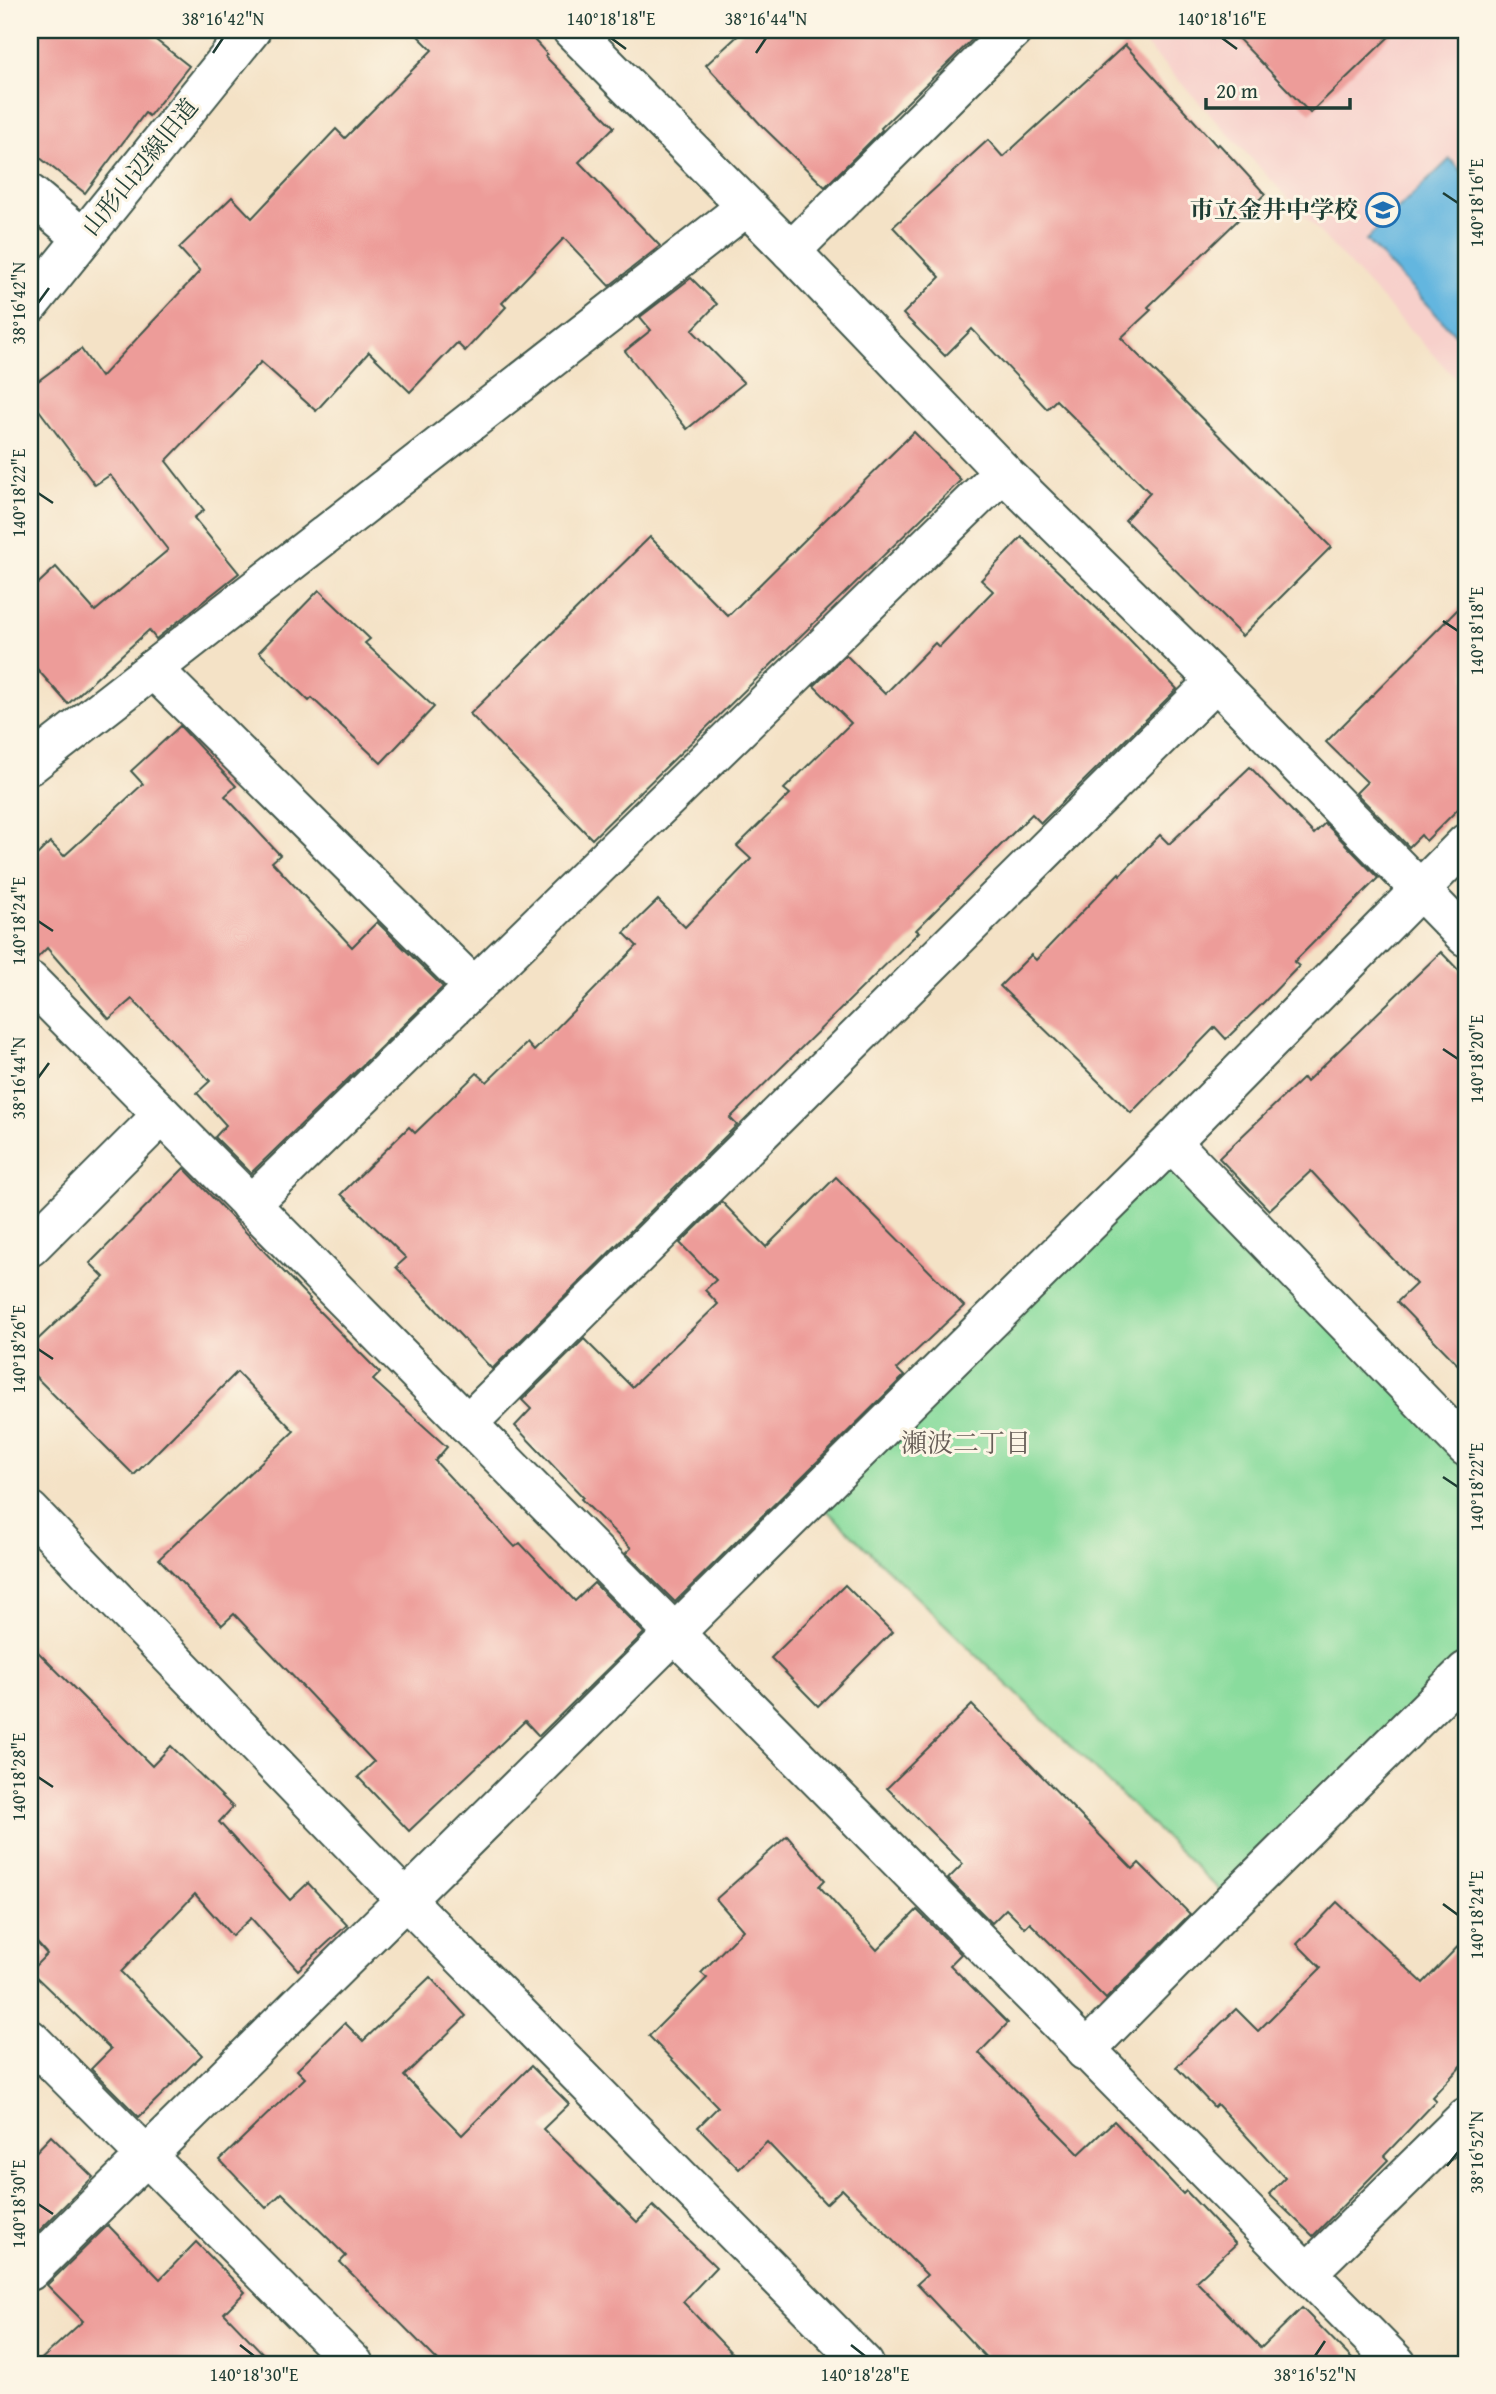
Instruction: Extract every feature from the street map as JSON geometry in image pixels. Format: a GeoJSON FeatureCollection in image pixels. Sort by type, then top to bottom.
{"type":"FeatureCollection","features":[{"type":"Feature","properties":{"kind":"street","name":"山形山辺線旧道"},"geometry":{"type":"LineString","coordinates":[[30,304],[251,30]]}},
{"type":"Feature","properties":{"kind":"street"},"geometry":{"type":"LineString","coordinates":[[572,30],[791,251],[1003,472],[1216,681],[1466,937]]}},
{"type":"Feature","properties":{"kind":"street"},"geometry":{"type":"LineString","coordinates":[[791,251],[1013,30]]}},
{"type":"Feature","properties":{"kind":"street"},"geometry":{"type":"LineString","coordinates":[[30,194],[83,239]]}},
{"type":"Feature","properties":{"kind":"street"},"geometry":{"type":"LineString","coordinates":[[30,765],[746,207]]}},
{"type":"Feature","properties":{"kind":"street"},"geometry":{"type":"LineString","coordinates":[[250,1205],[1003,472]]}},
{"type":"Feature","properties":{"kind":"street"},"geometry":{"type":"LineString","coordinates":[[153,669],[473,986]]}},
{"type":"Feature","properties":{"kind":"street"},"geometry":{"type":"LineString","coordinates":[[467,1423],[1216,681]]}},
{"type":"Feature","properties":{"kind":"street"},"geometry":{"type":"LineString","coordinates":[[30,2271],[1171,1142],[1466,843]]}},
{"type":"Feature","properties":{"kind":"street"},"geometry":{"type":"LineString","coordinates":[[30,982],[1397,2364]]}},
{"type":"Feature","properties":{"kind":"street"},"geometry":{"type":"LineString","coordinates":[[30,1247],[162,1115]]}},
{"type":"Feature","properties":{"kind":"street"},"geometry":{"type":"LineString","coordinates":[[1171,1142],[1466,1447]]}},
{"type":"Feature","properties":{"kind":"street"},"geometry":{"type":"LineString","coordinates":[[30,1511],[405,1899],[864,2364]]}},
{"type":"Feature","properties":{"kind":"street"},"geometry":{"type":"LineString","coordinates":[[1086,2051],[1232,1902],[1466,1671]]}},
{"type":"Feature","properties":{"kind":"street"},"geometry":{"type":"LineString","coordinates":[[30,2039],[354,2364]]}},
{"type":"Feature","properties":{"kind":"street"},"geometry":{"type":"LineString","coordinates":[[1308,2272],[1466,2117]]}},
{"type":"Feature","properties":{"kind":"shaded area","name":"市立金井中学校"},"geometry":{"type":"Polygon","coordinates":[[[1132,30],[1466,30],[1466,390],[1132,30]]]}},
{"type":"Feature","properties":{"kind":"green space"},"geometry":{"type":"Polygon","coordinates":[[[1171,1142],[1466,1447],[1466,1671],[1232,1902],[813,1497],[1171,1142]]]}},
{"type":"Feature","properties":{"kind":"water"},"geometry":{"type":"Polygon","coordinates":[[[1450,159],[1466,176],[1466,346],[1366,240],[1450,159]]]}},
{"type":"Feature","properties":{"kind":"building"},"geometry":{"type":"Polygon","coordinates":[[[30,30],[143,30],[189,66],[149,116],[145,113],[85,193],[30,150],[30,30]]]}},
{"type":"Feature","properties":{"kind":"building"},"geometry":{"type":"Polygon","coordinates":[[[412,30],[525,30],[547,54],[545,56],[614,127],[579,162],[660,246],[609,286],[564,238],[502,303],[506,307],[465,351],[457,343],[410,392],[369,352],[316,411],[261,362],[166,461],[204,510],[194,518],[239,573],[156,639],[149,630],[68,704],[30,661],[30,591],[56,567],[95,611],[168,550],[110,475],[95,485],[30,398],[30,387],[81,349],[101,377],[200,271],[179,248],[232,197],[252,218],[336,129],[345,138],[432,50],[412,30]]]}},
{"type":"Feature","properties":{"kind":"building"},"geometry":{"type":"Polygon","coordinates":[[[744,30],[982,30],[881,128],[882,130],[825,187],[762,126],[706,65],[744,30]]]}},
{"type":"Feature","properties":{"kind":"building"},"geometry":{"type":"Polygon","coordinates":[[[1230,30],[1396,30],[1310,113],[1230,30]]]}},
{"type":"Feature","properties":{"kind":"building"},"geometry":{"type":"Polygon","coordinates":[[[1125,45],[1217,146],[1219,144],[1265,194],[1148,307],[1151,310],[1121,338],[1331,547],[1242,636],[1125,520],[1150,493],[1056,400],[1047,409],[972,329],[945,356],[903,314],[940,277],[893,227],[988,140],[1003,157],[1125,45]]]}},
{"type":"Feature","properties":{"kind":"building"},"geometry":{"type":"Polygon","coordinates":[[[691,278],[717,304],[692,330],[744,383],[687,429],[625,351],[651,330],[640,317],[691,278]]]}},
{"type":"Feature","properties":{"kind":"building"},"geometry":{"type":"Polygon","coordinates":[[[914,432],[961,480],[592,839],[470,714],[650,537],[728,616],[914,432]]]}},
{"type":"Feature","properties":{"kind":"building"},"geometry":{"type":"Polygon","coordinates":[[[1022,537],[1128,638],[1177,689],[1041,823],[1032,814],[916,930],[919,932],[730,1118],[737,1125],[492,1369],[396,1267],[406,1258],[341,1194],[409,1127],[415,1133],[477,1073],[487,1082],[527,1043],[534,1051],[637,946],[624,933],[658,900],[685,927],[751,859],[737,846],[790,794],[784,789],[851,723],[814,686],[846,655],[885,694],[935,643],[939,647],[993,591],[981,580],[1022,537]]]}},
{"type":"Feature","properties":{"kind":"building"},"geometry":{"type":"Polygon","coordinates":[[[319,590],[370,639],[365,643],[434,707],[381,763],[312,698],[309,701],[259,652],[319,590]]]}},
{"type":"Feature","properties":{"kind":"building"},"geometry":{"type":"Polygon","coordinates":[[[1466,601],[1466,801],[1426,841],[1421,835],[1409,847],[1356,793],[1367,782],[1326,742],[1466,601]]]}},
{"type":"Feature","properties":{"kind":"building"},"geometry":{"type":"Polygon","coordinates":[[[180,726],[236,786],[225,796],[280,855],[272,862],[352,947],[377,922],[443,987],[251,1173],[215,1137],[226,1125],[197,1093],[210,1081],[132,999],[109,1019],[47,948],[35,960],[30,960],[30,862],[50,842],[64,856],[143,784],[131,771],[180,726]]]}},
{"type":"Feature","properties":{"kind":"building"},"geometry":{"type":"Polygon","coordinates":[[[1250,767],[1314,834],[1325,823],[1378,878],[1294,962],[1299,966],[1226,1039],[1215,1027],[1131,1113],[1000,986],[1031,955],[1036,960],[1119,873],[1120,875],[1160,835],[1169,844],[1250,767]]]}},
{"type":"Feature","properties":{"kind":"building"},"geometry":{"type":"Polygon","coordinates":[[[1441,952],[1466,978],[1466,1373],[1397,1302],[1416,1284],[1311,1171],[1269,1210],[1219,1158],[1303,1078],[1306,1082],[1441,952]]]}},
{"type":"Feature","properties":{"kind":"building"},"geometry":{"type":"Polygon","coordinates":[[[184,1168],[380,1373],[373,1380],[447,1447],[435,1461],[515,1547],[520,1543],[575,1601],[594,1583],[644,1633],[539,1736],[525,1721],[409,1831],[358,1777],[374,1762],[234,1614],[222,1625],[159,1559],[294,1431],[237,1372],[134,1475],[30,1371],[30,1347],[104,1277],[90,1263],[184,1168]]]}},
{"type":"Feature","properties":{"kind":"building"},"geometry":{"type":"Polygon","coordinates":[[[836,1177],[964,1306],[897,1369],[904,1376],[675,1602],[626,1553],[631,1548],[581,1499],[583,1497],[515,1426],[531,1409],[522,1400],[584,1339],[632,1387],[718,1304],[705,1290],[716,1280],[680,1243],[722,1202],[766,1247],[836,1177]]]}},
{"type":"Feature","properties":{"kind":"building"},"geometry":{"type":"Polygon","coordinates":[[[845,1585],[892,1632],[818,1706],[771,1658],[845,1585]]]}},
{"type":"Feature","properties":{"kind":"building"},"geometry":{"type":"Polygon","coordinates":[[[30,1644],[152,1766],[171,1746],[233,1807],[219,1822],[290,1900],[308,1883],[347,1925],[298,1970],[251,1918],[232,1936],[195,1894],[121,1972],[202,2055],[139,2117],[91,2069],[111,2049],[30,1971],[47,1954],[30,1935],[30,1644]]]}},
{"type":"Feature","properties":{"kind":"building"},"geometry":{"type":"Polygon","coordinates":[[[972,1705],[1133,1869],[1139,1863],[1190,1914],[1106,1999],[1030,1923],[1025,1928],[1006,1909],[992,1923],[948,1879],[963,1864],[887,1788],[972,1705]]]}},
{"type":"Feature","properties":{"kind":"building"},"geometry":{"type":"Polygon","coordinates":[[[787,1836],[825,1880],[819,1886],[877,1950],[917,1910],[961,1954],[950,1965],[1008,2023],[979,2053],[1079,2154],[1114,2121],[1183,2194],[1186,2191],[1236,2244],[1196,2281],[1261,2348],[1302,2308],[1357,2364],[992,2364],[917,2284],[927,2275],[842,2189],[826,2204],[767,2142],[739,2169],[698,2127],[718,2107],[649,2036],[707,1978],[701,1973],[743,1930],[716,1899],[787,1836]]]}},
{"type":"Feature","properties":{"kind":"building"},"geometry":{"type":"Polygon","coordinates":[[[1337,1902],[1423,1983],[1466,1938],[1466,2061],[1432,2097],[1436,2101],[1384,2156],[1388,2160],[1313,2236],[1269,2194],[1285,2178],[1217,2104],[1214,2107],[1176,2067],[1236,2009],[1258,2031],[1321,1968],[1297,1944],[1337,1902]]]}},
{"type":"Feature","properties":{"kind":"building"},"geometry":{"type":"Polygon","coordinates":[[[430,1977],[466,2016],[404,2076],[462,2135],[531,2066],[569,2104],[543,2129],[637,2222],[653,2206],[716,2267],[683,2302],[742,2364],[441,2364],[340,2262],[346,2256],[282,2193],[266,2208],[220,2160],[305,2078],[297,2070],[345,2023],[363,2041],[430,1977]]]}},
{"type":"Feature","properties":{"kind":"building"},"geometry":{"type":"Polygon","coordinates":[[[51,2136],[93,2177],[30,2240],[30,2158],[51,2136]]]}},
{"type":"Feature","properties":{"kind":"building"},"geometry":{"type":"Polygon","coordinates":[[[108,2225],[160,2279],[196,2242],[245,2292],[224,2313],[273,2364],[36,2364],[83,2321],[47,2285],[108,2225]]]}},
{"type":"Feature","properties":{"kind":"place","name":"市立金井中学校"},"geometry":{"type":"Point","coordinates":[1383,210]}},
{"type":"Feature","properties":{"kind":"district","name":"瀬波二丁目"},"geometry":{"type":"Point","coordinates":[966,1443]}}]}
